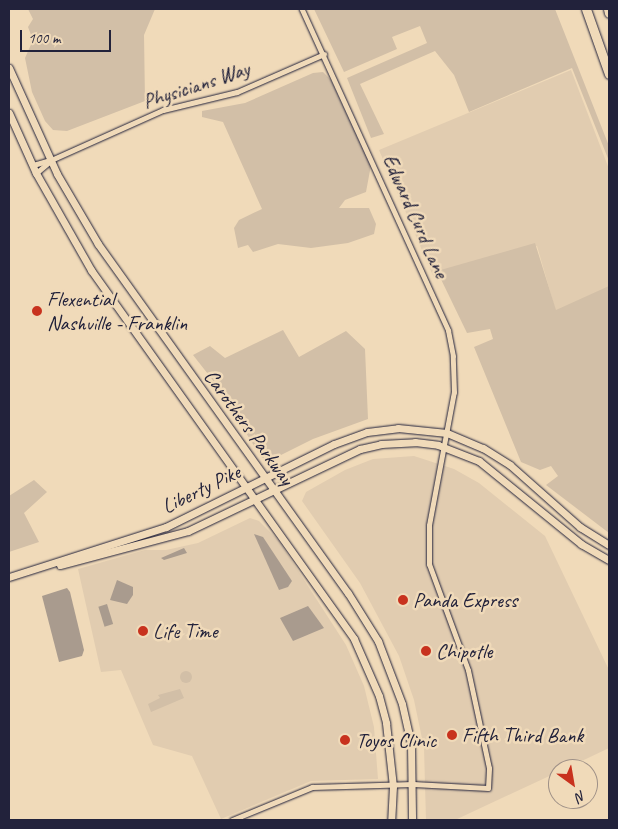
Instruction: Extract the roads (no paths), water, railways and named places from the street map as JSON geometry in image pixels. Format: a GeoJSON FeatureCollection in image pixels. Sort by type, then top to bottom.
{"type":"FeatureCollection","features":[{"type":"Feature","properties":{"kind":"highway"},"geometry":{"type":"LineString","coordinates":[[586,9],[609,74]]}},
{"type":"Feature","properties":{"kind":"highway"},"geometry":{"type":"LineString","coordinates":[[608,9],[609,13]]}},
{"type":"Feature","properties":{"kind":"main road","name":"Carothers Parkway"},"geometry":{"type":"LineString","coordinates":[[9,68],[73,204],[113,268],[348,593],[382,649],[402,704],[411,744],[412,820]]}},
{"type":"Feature","properties":{"kind":"main road","name":"Carothers Parkway"},"geometry":{"type":"LineString","coordinates":[[9,112],[36,173],[91,270],[335,609],[368,668],[386,723],[393,786],[391,820]]}},
{"type":"Feature","properties":{"kind":"main road","name":"Liberty Pike"},"geometry":{"type":"LineString","coordinates":[[9,578],[166,526],[334,444],[367,432],[398,428],[447,433],[497,456],[580,527],[609,544]]}},
{"type":"Feature","properties":{"kind":"main road","name":"Liberty Pike"},"geometry":{"type":"LineString","coordinates":[[9,578],[188,532],[360,449],[398,442],[443,447],[479,461],[581,544],[609,560]]}},
{"type":"Feature","properties":{"kind":"main road"},"geometry":{"type":"LineString","coordinates":[[527,499],[536,489]]}},
{"type":"Feature","properties":{"kind":"street","name":"Edward Curd Lane"},"geometry":{"type":"LineString","coordinates":[[302,9],[448,330],[454,385],[447,433],[429,525],[429,564],[468,670],[489,768],[488,788],[413,784]]}},
{"type":"Feature","properties":{"kind":"street","name":"Physicians Way"},"geometry":{"type":"LineString","coordinates":[[33,165],[51,160],[163,110],[237,92],[324,54]]}},
{"type":"Feature","properties":{"kind":"street","name":"Physicians Way"},"geometry":{"type":"LineString","coordinates":[[36,173],[51,160]]}},
{"type":"Feature","properties":{"kind":"street"},"geometry":{"type":"LineString","coordinates":[[232,820],[312,787],[413,784]]}},
{"type":"Feature","properties":{"kind":"place","name":"Flexential Nashville - Franklin"},"geometry":{"type":"Point","coordinates":[37,311]}},
{"type":"Feature","properties":{"kind":"place","name":"Panda Express"},"geometry":{"type":"Point","coordinates":[403,600]}},
{"type":"Feature","properties":{"kind":"place","name":"Life Time"},"geometry":{"type":"Point","coordinates":[143,631]}},
{"type":"Feature","properties":{"kind":"place","name":"Chipotle"},"geometry":{"type":"Point","coordinates":[426,651]}},
{"type":"Feature","properties":{"kind":"place","name":"Fifth Third Bank"},"geometry":{"type":"Point","coordinates":[452,735]}},
{"type":"Feature","properties":{"kind":"place","name":"Toyos Clinic"},"geometry":{"type":"Point","coordinates":[345,740]}}]}
